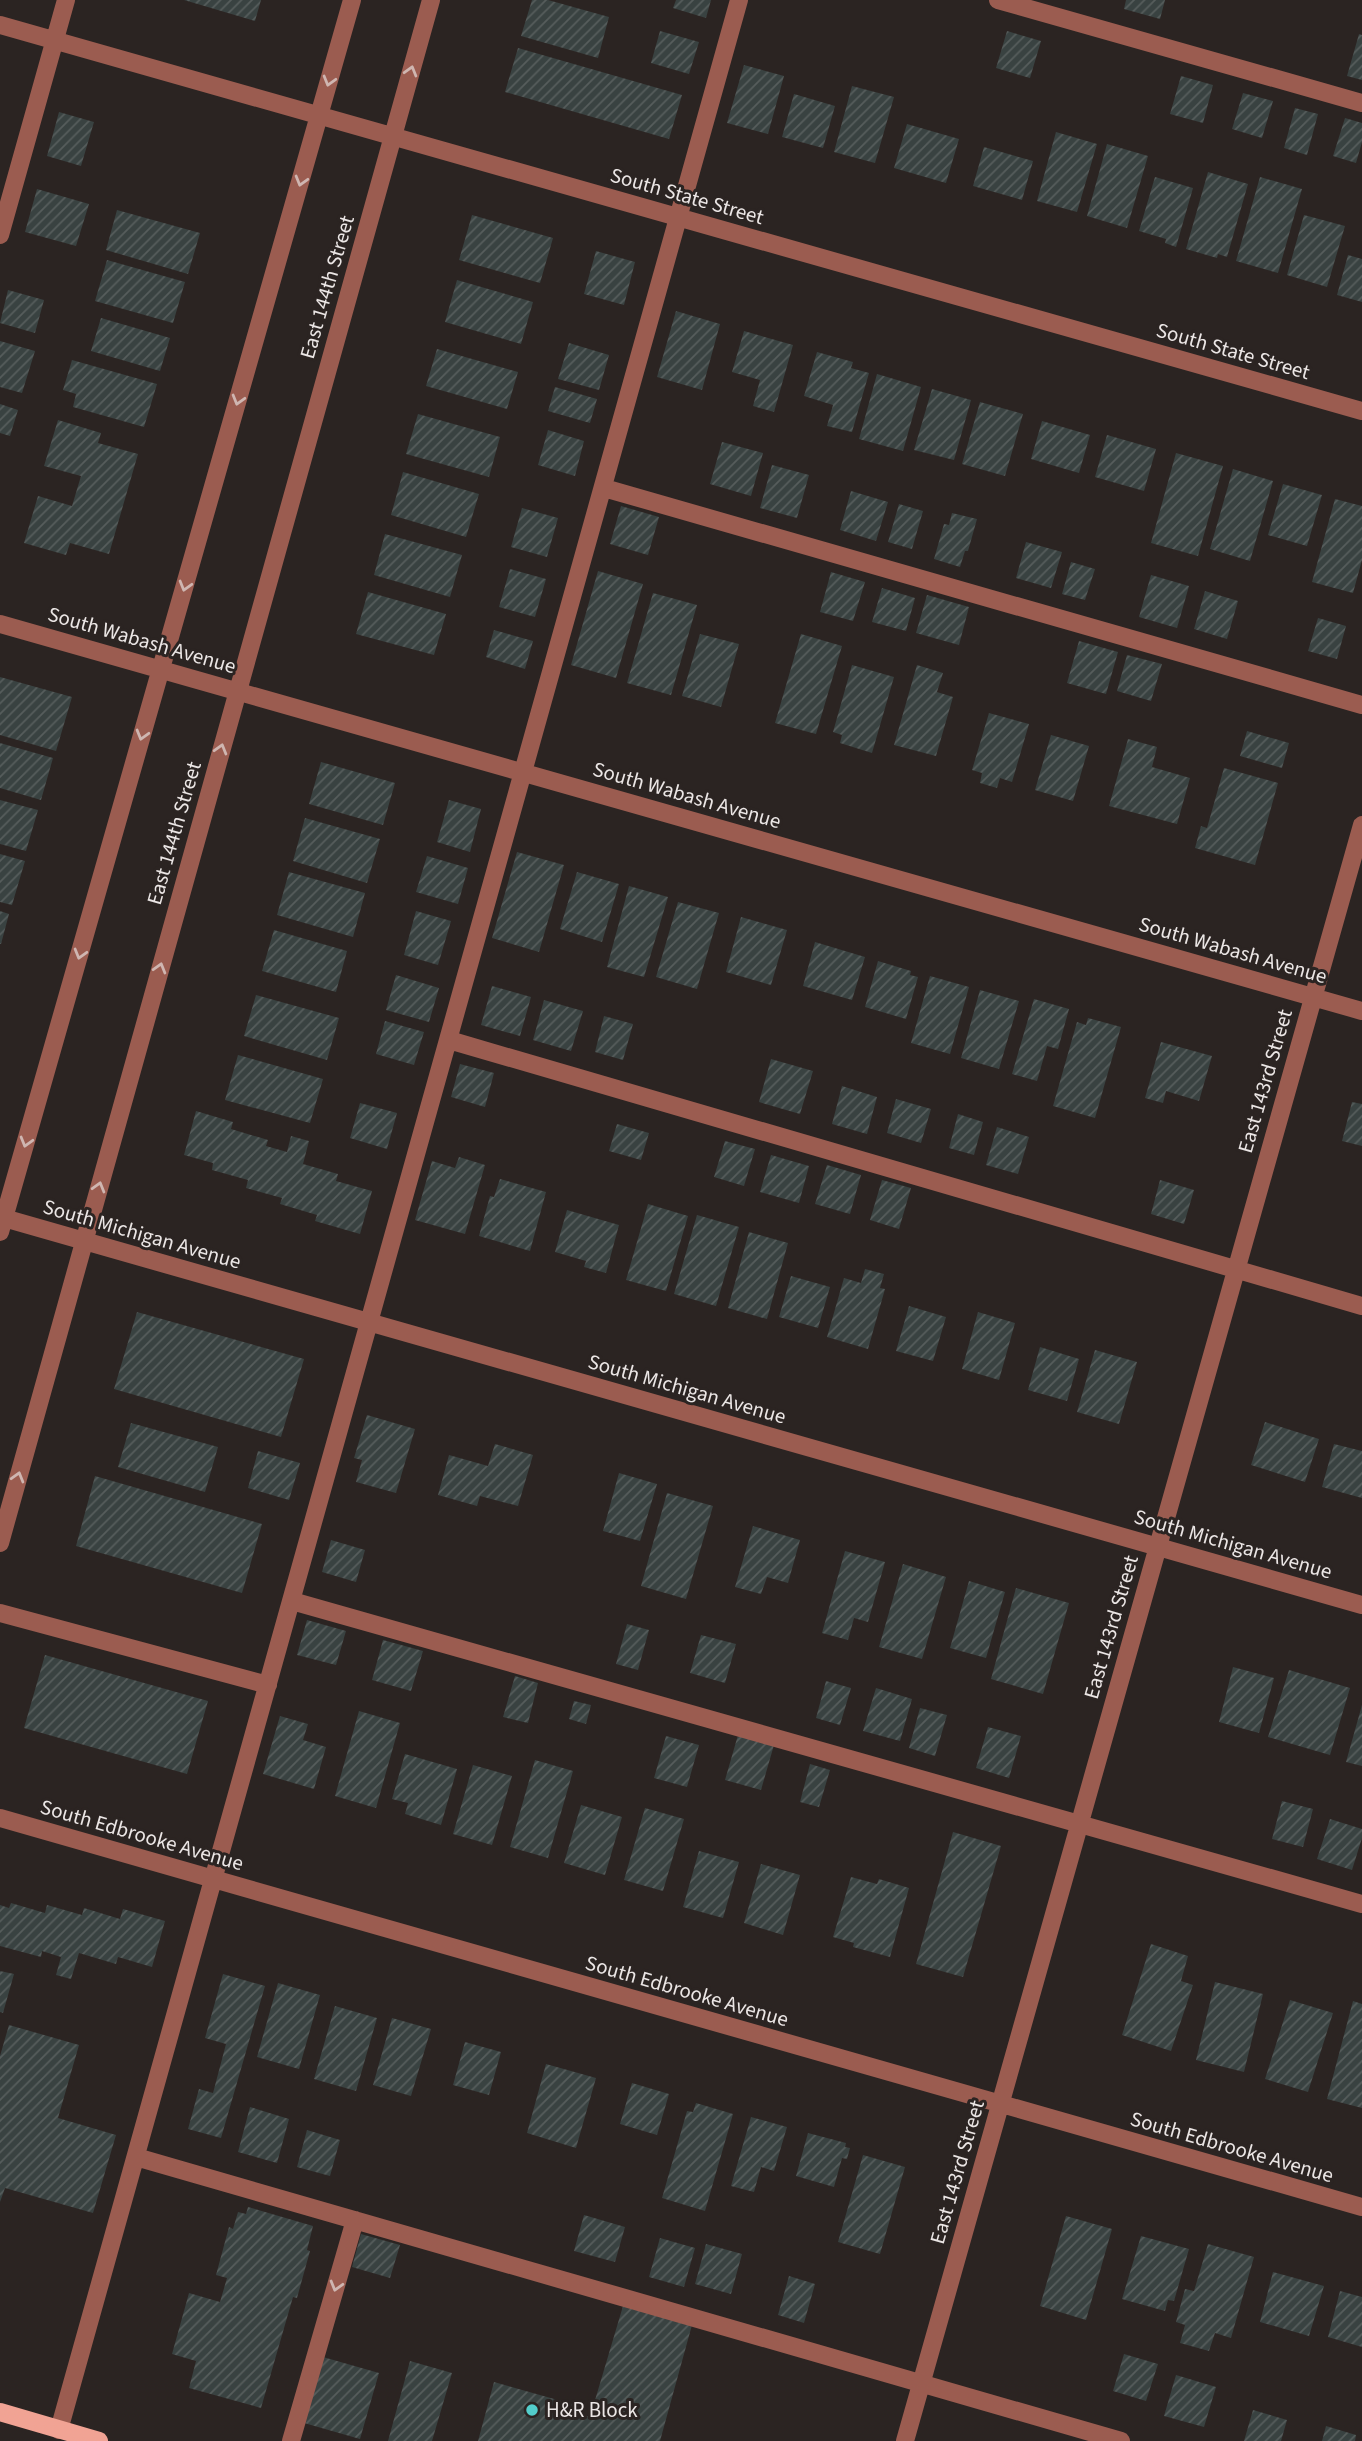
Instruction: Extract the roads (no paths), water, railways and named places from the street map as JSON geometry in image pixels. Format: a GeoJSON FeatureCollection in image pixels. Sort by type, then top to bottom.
{"type":"FeatureCollection","features":[{"type":"Feature","properties":{"kind":"main road"},"geometry":{"type":"LineString","coordinates":[[0,2412],[99,2441]]}},
{"type":"Feature","properties":{"kind":"street"},"geometry":{"type":"LineString","coordinates":[[0,235],[66,0]]}},
{"type":"Feature","properties":{"kind":"street"},"geometry":{"type":"LineString","coordinates":[[1,1223],[352,0]]}},
{"type":"Feature","properties":{"kind":"street","name":"East 144th Street"},"geometry":{"type":"LineString","coordinates":[[0,1543],[431,0]]}},
{"type":"Feature","properties":{"kind":"street"},"geometry":{"type":"LineString","coordinates":[[59,2430],[739,0]]}},
{"type":"Feature","properties":{"kind":"street"},"geometry":{"type":"LineString","coordinates":[[998,0],[1362,103]]}},
{"type":"Feature","properties":{"kind":"street","name":"South State Street"},"geometry":{"type":"LineString","coordinates":[[0,25],[1362,411]]}},
{"type":"Feature","properties":{"kind":"street"},"geometry":{"type":"LineString","coordinates":[[604,488],[1362,705]]}},
{"type":"Feature","properties":{"kind":"street","name":"South Wabash Avenue"},"geometry":{"type":"LineString","coordinates":[[0,624],[1362,1011]]}},
{"type":"Feature","properties":{"kind":"street","name":"East 143rd Street"},"geometry":{"type":"LineString","coordinates":[[905,2441],[1362,825]]}},
{"type":"Feature","properties":{"kind":"street"},"geometry":{"type":"LineString","coordinates":[[449,1040],[1362,1307]]}},
{"type":"Feature","properties":{"kind":"street","name":"South Michigan Avenue"},"geometry":{"type":"LineString","coordinates":[[1,1223],[84,1241],[1362,1605]]}},
{"type":"Feature","properties":{"kind":"street"},"geometry":{"type":"LineString","coordinates":[[292,1601],[1362,1904]]}},
{"type":"Feature","properties":{"kind":"street"},"geometry":{"type":"LineString","coordinates":[[0,1613],[268,1685]]}},
{"type":"Feature","properties":{"kind":"street","name":"South Edbrooke Avenue"},"geometry":{"type":"LineString","coordinates":[[0,1818],[1362,2207]]}},
{"type":"Feature","properties":{"kind":"street"},"geometry":{"type":"LineString","coordinates":[[136,2157],[1121,2441]]}},
{"type":"Feature","properties":{"kind":"street"},"geometry":{"type":"LineString","coordinates":[[291,2441],[355,2220]]}},
{"type":"Feature","properties":{"kind":"place","name":"H&R Block"},"geometry":{"type":"Point","coordinates":[532,2410]}}]}
